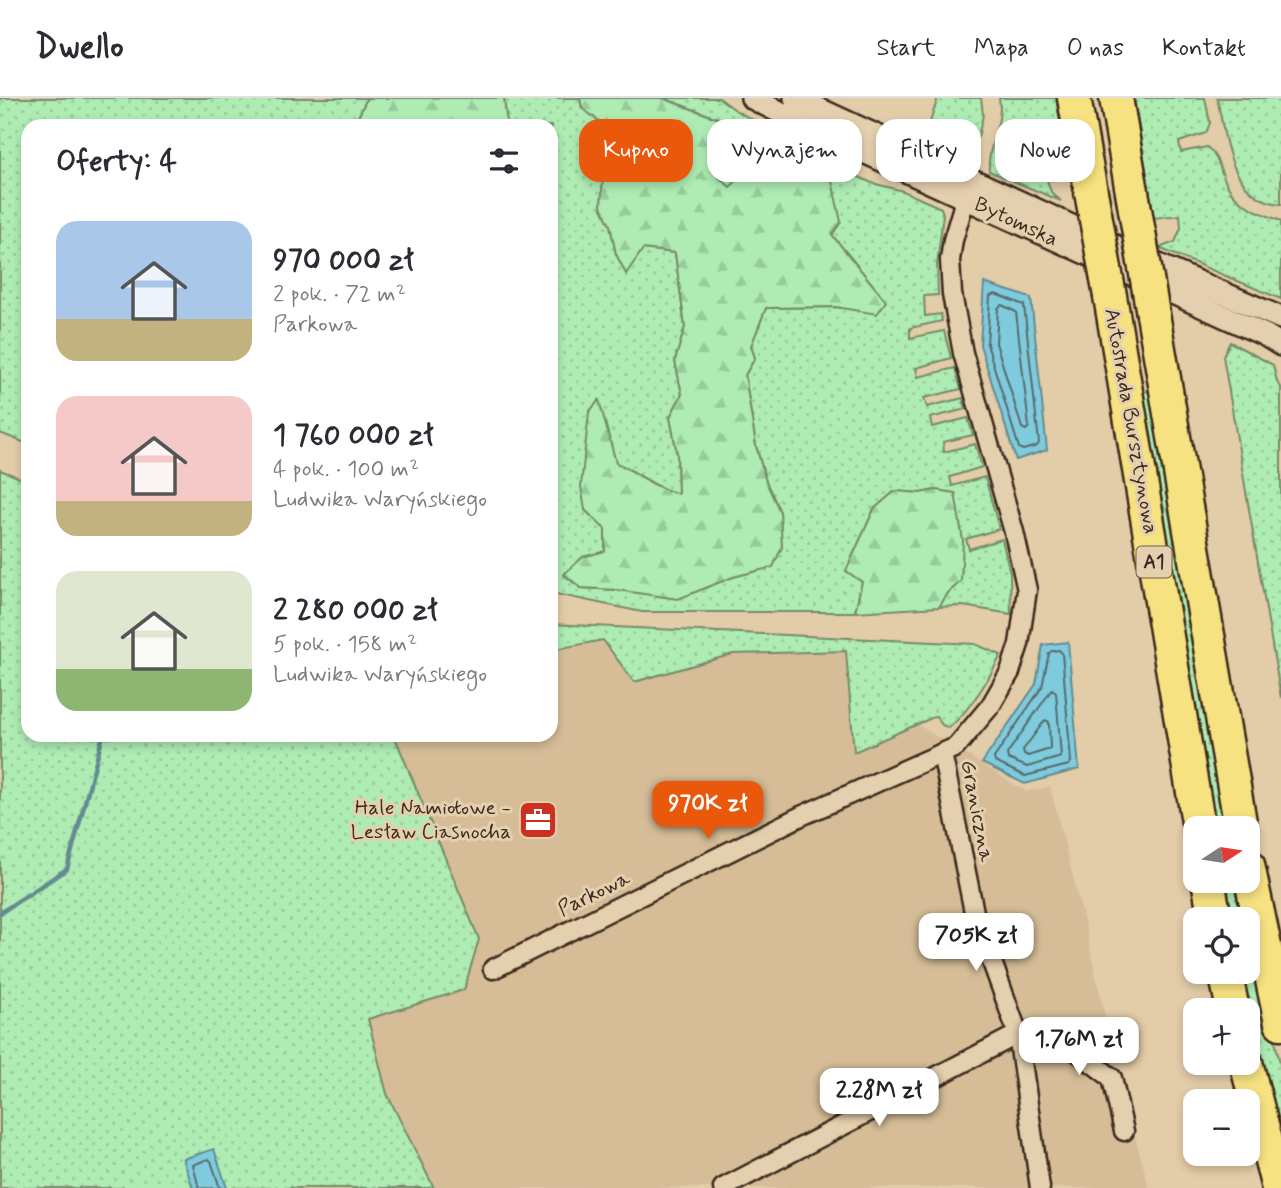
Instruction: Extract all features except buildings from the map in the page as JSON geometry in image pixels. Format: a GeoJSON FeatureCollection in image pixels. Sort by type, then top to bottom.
{"type":"FeatureCollection","features":[{"type":"Feature","properties":{"kind":"highway","name":"Autostrada Bursztynowa"},"geometry":{"type":"LineString","coordinates":[[1074,98],[1197,816]]}},
{"type":"Feature","properties":{"kind":"highway","name":"Autostrada Bursztynowa"},"geometry":{"type":"LineString","coordinates":[[1116,98],[1239,816]]}},
{"type":"Feature","properties":{"kind":"highway"},"geometry":{"type":"LineString","coordinates":[[1254,893],[1281,1023]]}},
{"type":"Feature","properties":{"kind":"highway"},"geometry":{"type":"LineString","coordinates":[[1249,1075],[1278,1188]]}},
{"type":"Feature","properties":{"kind":"street","name":"Bytomska"},"geometry":{"type":"LineString","coordinates":[[752,98],[809,127],[1119,248],[1281,318]]}},
{"type":"Feature","properties":{"kind":"street","name":"Bytomska"},"geometry":{"type":"LineString","coordinates":[[794,98],[968,189],[1281,345]]}},
{"type":"Feature","properties":{"kind":"street","name":"Graniczna"},"geometry":{"type":"LineString","coordinates":[[968,189],[950,260],[956,320],[1027,590],[1021,634],[1010,672],[991,705],[975,725],[956,747],[942,753],[974,912],[1018,1034],[1040,1188]]}},
{"type":"Feature","properties":{"kind":"street","name":"Parkowa"},"geometry":{"type":"LineString","coordinates":[[494,969],[801,816],[942,753]]}},
{"type":"Feature","properties":{"kind":"street"},"geometry":{"type":"LineString","coordinates":[[723,1188],[1018,1034],[1038,1032],[1058,1037],[1112,1078],[1124,1131]]}},
{"type":"Feature","properties":{"kind":"shaded area"},"geometry":{"type":"Polygon","coordinates":[[[604,640],[634,682],[733,654],[846,651],[854,752],[918,725],[1027,792],[1050,786],[1084,921],[1116,1066],[1149,1188],[434,1188],[387,1094],[368,1018],[464,990],[479,939],[397,742],[558,742],[558,649],[604,640]]]}},
{"type":"Feature","properties":{"kind":"green space"},"geometry":{"type":"Polygon","coordinates":[[[0,98],[367,98],[357,119],[21,119],[21,441],[0,433],[0,98]]]}},
{"type":"Feature","properties":{"kind":"green space"},"geometry":{"type":"Polygon","coordinates":[[[367,98],[504,98],[506,119],[357,119],[367,98]]]}},
{"type":"Feature","properties":{"kind":"green space"},"geometry":{"type":"Polygon","coordinates":[[[504,98],[580,98],[582,108],[596,119],[579,119],[579,182],[603,182],[601,206],[610,225],[616,254],[643,249],[675,253],[685,327],[675,361],[682,394],[670,417],[677,453],[678,494],[616,463],[598,400],[585,510],[605,529],[605,552],[583,557],[564,575],[581,588],[617,590],[733,577],[772,566],[780,512],[766,482],[756,446],[745,375],[755,358],[751,346],[766,308],[836,307],[877,313],[886,301],[832,235],[794,182],[862,182],[862,178],[903,191],[941,208],[943,214],[937,265],[938,295],[924,296],[925,316],[941,314],[942,321],[910,328],[910,338],[944,331],[951,358],[916,368],[918,377],[955,368],[961,389],[924,398],[927,407],[963,398],[966,409],[930,418],[932,427],[968,418],[973,435],[943,442],[944,452],[975,444],[982,467],[950,477],[952,486],[985,477],[999,529],[966,539],[969,549],[1002,539],[1010,573],[1011,614],[963,606],[939,607],[961,580],[936,490],[920,493],[895,491],[874,509],[846,571],[862,582],[855,612],[642,612],[558,594],[558,119],[506,119],[504,98]]]}},
{"type":"Feature","properties":{"kind":"green space"},"geometry":{"type":"Polygon","coordinates":[[[580,98],[662,98],[719,119],[707,119],[707,182],[724,182],[730,187],[735,182],[832,182],[841,222],[832,235],[886,301],[877,314],[836,307],[766,308],[751,346],[755,358],[745,375],[756,446],[766,482],[780,512],[782,547],[773,567],[733,577],[678,599],[581,588],[564,574],[583,557],[605,551],[605,529],[585,510],[581,486],[589,412],[599,400],[616,463],[661,488],[678,493],[677,453],[670,417],[682,394],[675,361],[685,327],[675,253],[643,249],[626,274],[616,254],[610,225],[601,206],[603,182],[693,182],[693,119],[596,119],[582,108],[580,98]]]}},
{"type":"Feature","properties":{"kind":"green space"},"geometry":{"type":"Polygon","coordinates":[[[662,98],[719,98],[751,119],[720,119],[662,98]]]}},
{"type":"Feature","properties":{"kind":"green space"},"geometry":{"type":"Polygon","coordinates":[[[938,98],[981,98],[983,115],[981,124],[981,119],[931,119],[938,98]]]}},
{"type":"Feature","properties":{"kind":"green space"},"geometry":{"type":"Polygon","coordinates":[[[999,98],[1056,98],[1060,119],[998,119],[999,98]]]}},
{"type":"Feature","properties":{"kind":"green space"},"geometry":{"type":"Polygon","coordinates":[[[1134,98],[1205,98],[1210,123],[1206,133],[1179,142],[1181,152],[1207,147],[1237,198],[1251,208],[1281,221],[1281,299],[1159,248],[1175,242],[1181,228],[1180,215],[1154,218],[1134,98]]]}},
{"type":"Feature","properties":{"kind":"green space"},"geometry":{"type":"Polygon","coordinates":[[[1217,98],[1281,98],[1281,204],[1264,200],[1250,191],[1240,179],[1227,148],[1217,98]]]}},
{"type":"Feature","properties":{"kind":"green space"},"geometry":{"type":"Polygon","coordinates":[[[995,133],[995,174],[989,171],[995,133]]]}},
{"type":"Feature","properties":{"kind":"green space"},"geometry":{"type":"Polygon","coordinates":[[[724,182],[736,182],[730,188],[724,182]]]}},
{"type":"Feature","properties":{"kind":"green space"},"geometry":{"type":"Polygon","coordinates":[[[1015,182],[1048,182],[1051,192],[1061,201],[1015,182]]]}},
{"type":"Feature","properties":{"kind":"green space"},"geometry":{"type":"Polygon","coordinates":[[[1230,342],[1273,365],[1281,387],[1281,698],[1223,356],[1230,342]]]}},
{"type":"Feature","properties":{"kind":"green space"},"geometry":{"type":"Polygon","coordinates":[[[1154,391],[1228,816],[1211,816],[1138,392],[1154,391]]]}},
{"type":"Feature","properties":{"kind":"green space"},"geometry":{"type":"Polygon","coordinates":[[[0,470],[21,478],[21,742],[397,742],[479,939],[464,990],[368,1019],[387,1094],[434,1188],[0,1188],[0,470]]]}},
{"type":"Feature","properties":{"kind":"green space"},"geometry":{"type":"Polygon","coordinates":[[[936,490],[955,493],[963,541],[961,581],[948,593],[939,607],[855,612],[862,582],[846,571],[874,509],[895,491],[920,493],[936,490]]]}},
{"type":"Feature","properties":{"kind":"green space"},"geometry":{"type":"Polygon","coordinates":[[[558,624],[975,644],[1001,655],[978,694],[949,728],[942,725],[936,716],[854,752],[846,651],[733,654],[634,682],[603,640],[558,649],[558,624]]]}},
{"type":"Feature","properties":{"kind":"green space"},"geometry":{"type":"Polygon","coordinates":[[[1226,893],[1243,893],[1246,907],[1229,907],[1226,893]]]}},
{"type":"Feature","properties":{"kind":"green space"},"geometry":{"type":"Polygon","coordinates":[[[1260,972],[1281,1068],[1281,1162],[1260,1075],[1260,998],[1242,997],[1247,996],[1245,984],[1260,984],[1260,972]]]}},
{"type":"Feature","properties":{"kind":"water"},"geometry":{"type":"Polygon","coordinates":[[[984,283],[1031,298],[1047,450],[1016,460],[980,345],[984,283]]]}},
{"type":"Feature","properties":{"kind":"water"},"geometry":{"type":"Polygon","coordinates":[[[1068,642],[1079,769],[1025,784],[982,763],[1036,684],[1043,645],[1068,642]]]}},
{"type":"Feature","properties":{"kind":"water"},"geometry":{"type":"Polygon","coordinates":[[[214,1149],[227,1188],[193,1188],[183,1159],[214,1149]]]}},
{"type":"Feature","properties":{"kind":"waterway"},"geometry":{"type":"LineString","coordinates":[[0,913],[67,869],[101,742]]}},
{"type":"Feature","properties":{"kind":"place","name":"Hale Namiotowe - Lesław Ciasnocha"},"geometry":{"type":"Point","coordinates":[538,820]}}]}
